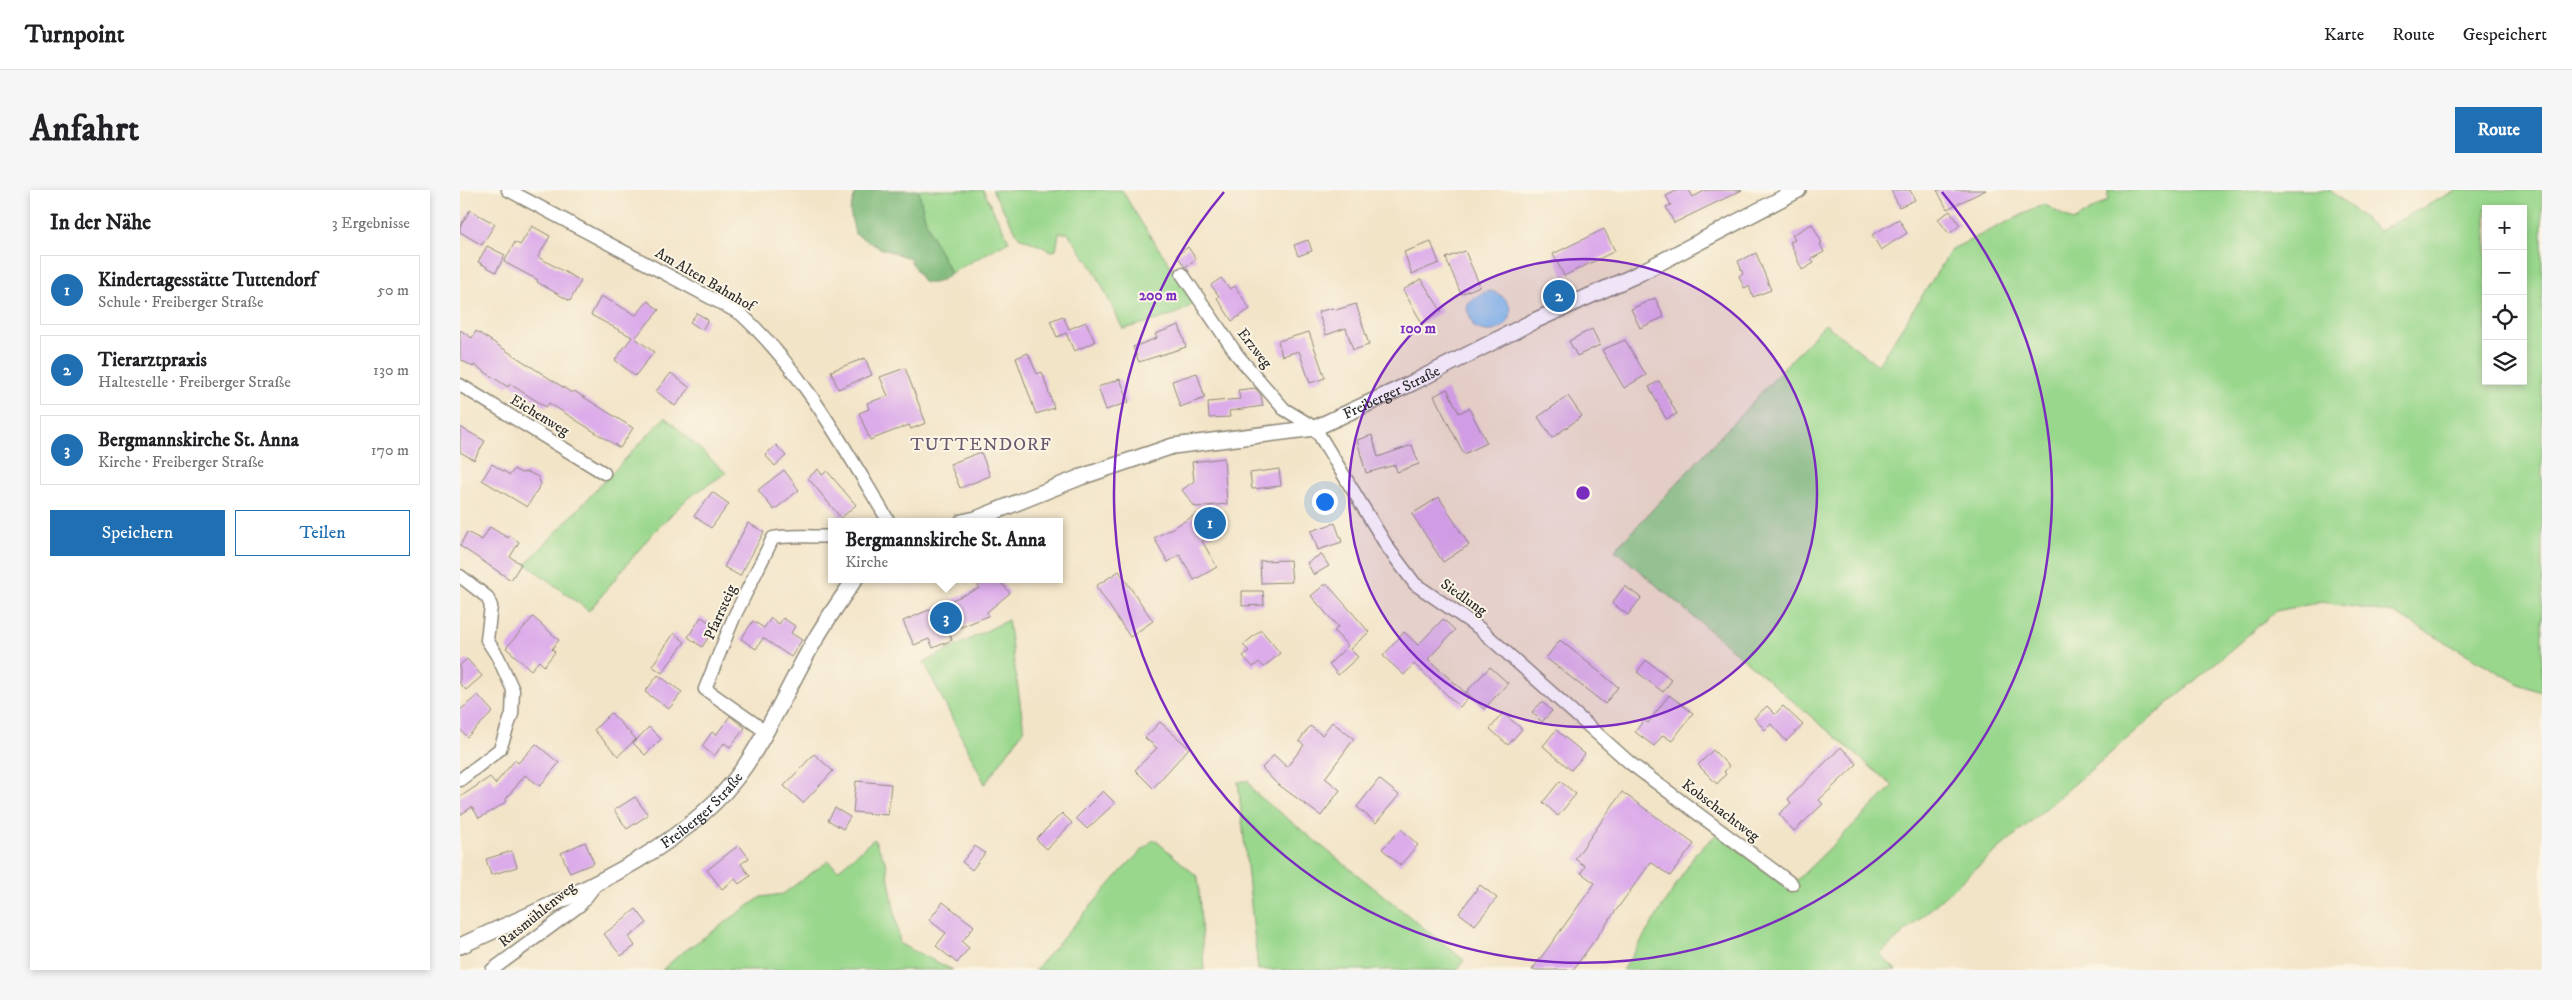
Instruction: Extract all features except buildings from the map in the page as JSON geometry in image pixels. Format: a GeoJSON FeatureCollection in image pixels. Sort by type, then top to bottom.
{"type":"FeatureCollection","features":[{"type":"Feature","properties":{"kind":"street","name":"Am Alten Bahnhof"},"geometry":{"type":"LineString","coordinates":[[508,190],[741,314],[764,336],[820,408],[887,518]]}},
{"type":"Feature","properties":{"kind":"street","name":"Freiberger Straße"},"geometry":{"type":"LineString","coordinates":[[978,518],[1081,477],[1173,446],[1315,428],[1534,321],[1634,276],[1798,190]]}},
{"type":"Feature","properties":{"kind":"street","name":"Erzweg"},"geometry":{"type":"LineString","coordinates":[[1182,274],[1238,356],[1284,409],[1315,428]]}},
{"type":"Feature","properties":{"kind":"street","name":"Eichenweg"},"geometry":{"type":"LineString","coordinates":[[460,386],[604,473]]}},
{"type":"Feature","properties":{"kind":"street","name":"Siedlung"},"geometry":{"type":"LineString","coordinates":[[1315,428],[1388,548],[1415,584],[1479,628],[1630,763]]}},
{"type":"Feature","properties":{"kind":"street","name":"Pfarrsteig"},"geometry":{"type":"LineString","coordinates":[[765,731],[705,689],[734,617],[773,538],[788,535],[813,538],[828,536]]}},
{"type":"Feature","properties":{"kind":"street"},"geometry":{"type":"LineString","coordinates":[[460,576],[487,597],[491,606],[487,640],[498,657],[512,690],[512,714],[500,749],[460,780]]}},
{"type":"Feature","properties":{"kind":"street","name":"Freiberger Straße"},"geometry":{"type":"LineString","coordinates":[[460,946],[599,881],[671,839],[721,795],[745,766],[816,638],[852,583]]}},
{"type":"Feature","properties":{"kind":"street","name":"Kobschachtweg"},"geometry":{"type":"LineString","coordinates":[[1630,763],[1792,884]]}},
{"type":"Feature","properties":{"kind":"street","name":"Ratsmühlenweg"},"geometry":{"type":"LineString","coordinates":[[492,970],[580,904],[599,881]]}},
{"type":"Feature","properties":{"kind":"green space"},"geometry":{"type":"Polygon","coordinates":[[[856,190],[919,190],[927,223],[951,273],[938,282],[923,282],[909,258],[880,248],[855,234],[850,211],[856,190]]]}},
{"type":"Feature","properties":{"kind":"green space"},"geometry":{"type":"Polygon","coordinates":[[[919,190],[983,190],[1009,241],[951,273],[927,223],[919,190]]]}},
{"type":"Feature","properties":{"kind":"green space"},"geometry":{"type":"Polygon","coordinates":[[[992,190],[1122,190],[1157,246],[1197,298],[1193,304],[1175,314],[1123,329],[1094,270],[1068,233],[1059,233],[1056,250],[1052,251],[1019,237],[992,190]]]}},
{"type":"Feature","properties":{"kind":"green space"},"geometry":{"type":"Polygon","coordinates":[[[2108,190],[2330,190],[2379,231],[2456,190],[2542,190],[2542,692],[2521,685],[2394,613],[2322,602],[2276,611],[1973,871],[1880,954],[1896,970],[1623,970],[1696,853],[1717,834],[1789,888],[1893,786],[1615,550],[1825,324],[1878,365],[1952,249],[2044,204],[2073,221],[2108,200],[2108,190]]]}},
{"type":"Feature","properties":{"kind":"green space"},"geometry":{"type":"Polygon","coordinates":[[[665,417],[726,473],[688,498],[651,535],[589,611],[526,564],[665,417]]]}},
{"type":"Feature","properties":{"kind":"green space"},"geometry":{"type":"Polygon","coordinates":[[[1008,620],[1024,730],[985,784],[924,662],[1008,620]]]}},
{"type":"Feature","properties":{"kind":"green space"},"geometry":{"type":"Polygon","coordinates":[[[1248,780],[1254,792],[1464,960],[1457,970],[1258,970],[1238,782],[1248,780]]]}},
{"type":"Feature","properties":{"kind":"green space"},"geometry":{"type":"Polygon","coordinates":[[[874,839],[886,863],[900,944],[953,970],[662,970],[679,955],[761,897],[783,894],[828,861],[838,870],[874,839]]]}},
{"type":"Feature","properties":{"kind":"green space"},"geometry":{"type":"Polygon","coordinates":[[[1154,839],[1198,877],[1204,970],[1035,970],[1125,867],[1154,839]]]}},
{"type":"Feature","properties":{"kind":"water"},"geometry":{"type":"Polygon","coordinates":[[[1491,291],[1503,297],[1509,305],[1511,313],[1503,327],[1485,331],[1474,327],[1467,309],[1468,303],[1483,293],[1491,291]]]}},
{"type":"Feature","properties":{"kind":"place","name":"Tierarztpraxis"},"geometry":{"type":"Point","coordinates":[1559,296]}},
{"type":"Feature","properties":{"kind":"place","name":"Kindertagesstätte Tuttendorf"},"geometry":{"type":"Point","coordinates":[1210,523]}},
{"type":"Feature","properties":{"kind":"place","name":"Bergmannskirche St. Anna"},"geometry":{"type":"Point","coordinates":[946,618]}},
{"type":"Feature","properties":{"kind":"district","name":"TUTTENDORF"},"geometry":{"type":"Point","coordinates":[981,444]}}]}
